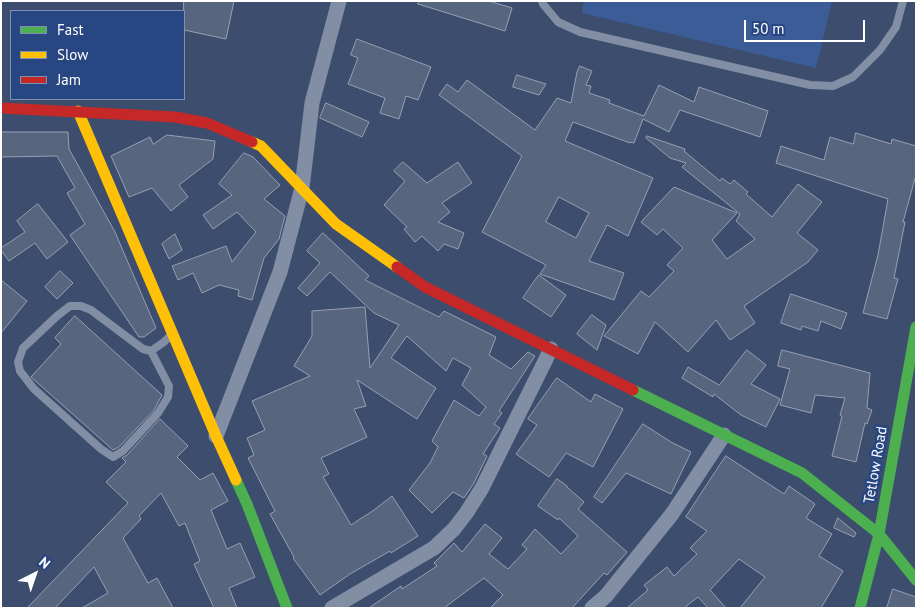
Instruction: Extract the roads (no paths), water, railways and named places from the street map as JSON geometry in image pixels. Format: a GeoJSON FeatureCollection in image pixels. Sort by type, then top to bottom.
{"type":"FeatureCollection","features":[{"type":"Feature","properties":{"kind":"main road"},"geometry":{"type":"LineString","coordinates":[[1,108],[175,117],[207,123],[261,146],[336,224],[425,287],[802,473],[879,534],[916,580]]}},
{"type":"Feature","properties":{"kind":"main road"},"geometry":{"type":"LineString","coordinates":[[78,111],[216,436],[247,504],[287,608]]}},
{"type":"Feature","properties":{"kind":"main road","name":"Tetlow Road"},"geometry":{"type":"LineString","coordinates":[[860,608],[909,406],[916,327]]}},
{"type":"Feature","properties":{"kind":"street"},"geometry":{"type":"LineString","coordinates":[[216,436],[280,272],[302,188],[312,103],[339,1]]}},
{"type":"Feature","properties":{"kind":"street"},"geometry":{"type":"LineString","coordinates":[[332,608],[434,548],[454,529],[482,488],[551,349]]}},
{"type":"Feature","properties":{"kind":"street"},"geometry":{"type":"LineString","coordinates":[[592,608],[606,596],[672,514],[724,435]]}},
{"type":"Feature","properties":{"kind":"lane"},"geometry":{"type":"LineString","coordinates":[[542,1],[558,22],[580,32],[810,85],[833,86],[853,77],[880,50],[896,27],[903,1]]}},
{"type":"Feature","properties":{"kind":"lane"},"geometry":{"type":"LineString","coordinates":[[151,350],[169,386],[168,397],[158,413],[122,451],[113,457],[101,449],[34,389],[20,371],[18,362],[23,348],[70,306],[81,306],[91,310],[143,349],[151,350],[173,334]]}}]}
